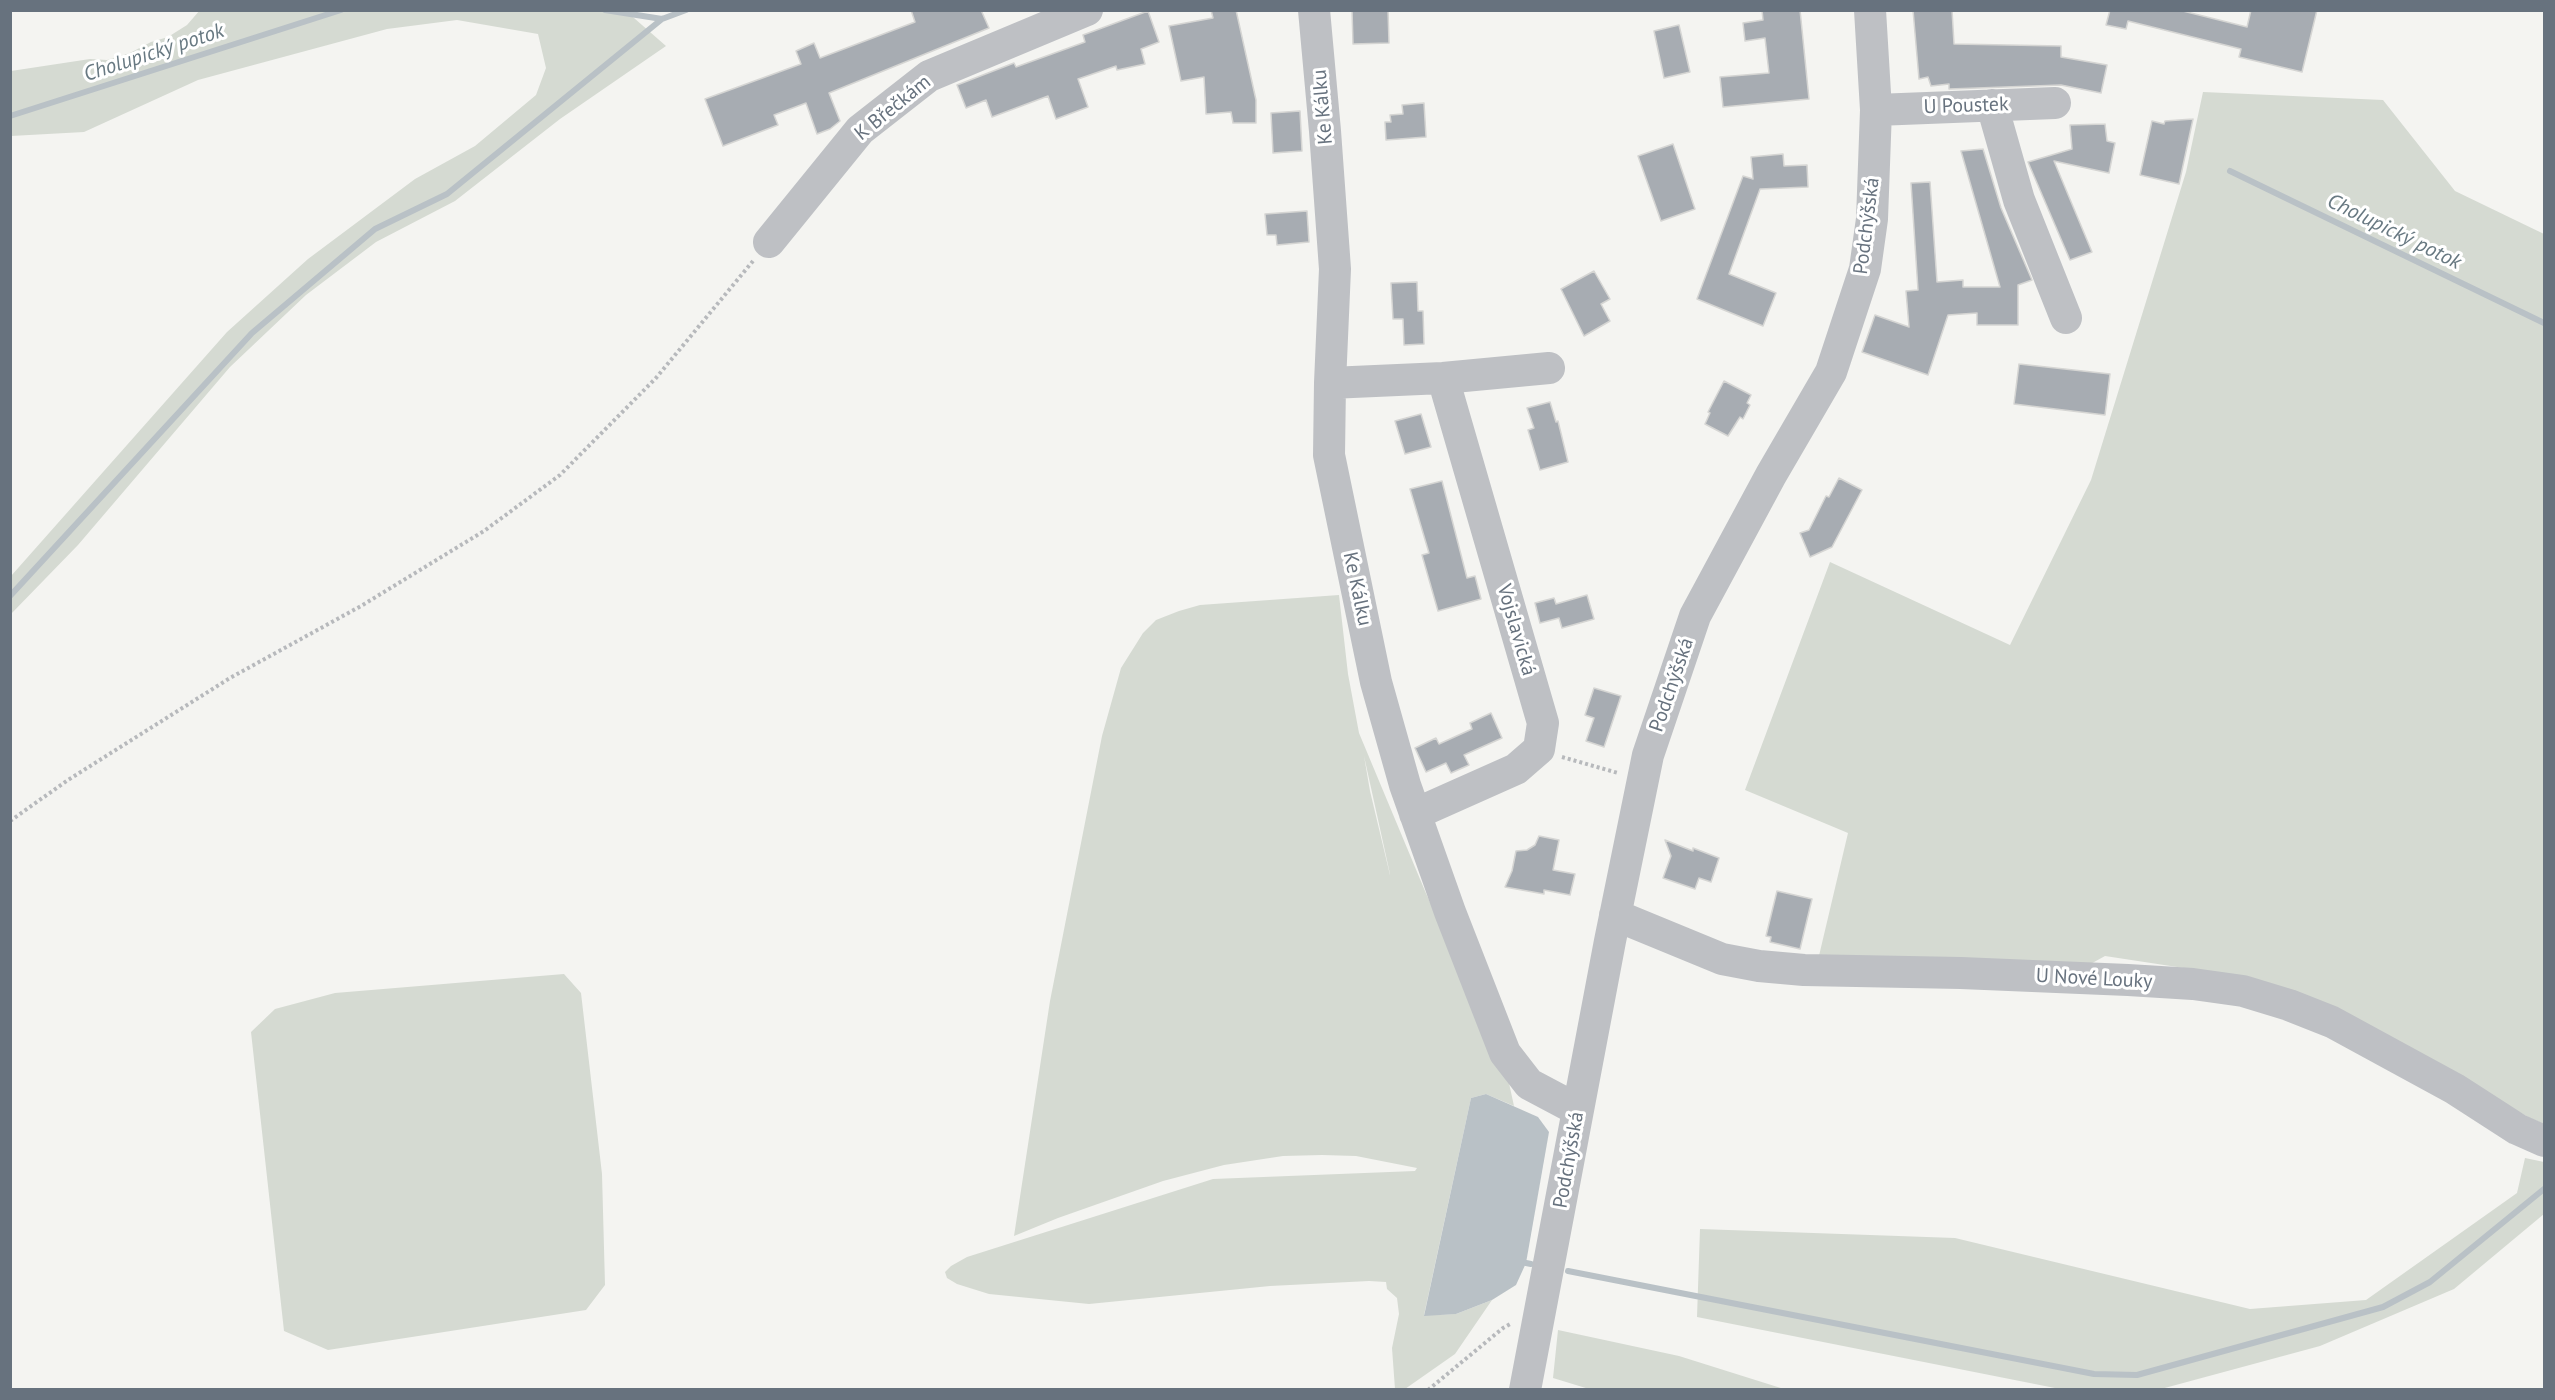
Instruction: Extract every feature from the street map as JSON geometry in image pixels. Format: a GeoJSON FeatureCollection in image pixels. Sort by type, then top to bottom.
{"type":"FeatureCollection","features":[{"type":"Feature","properties":{"kind":"street","name":"K Břečkám"},"geometry":{"type":"LineString","coordinates":[[769,242],[861,130],[928,76],[1087,10]]}},
{"type":"Feature","properties":{"kind":"street","name":"Ke Kálku"},"geometry":{"type":"LineString","coordinates":[[1314,10],[1335,269],[1329,455],[1376,682],[1415,814],[1504,1053],[1529,1084],[1578,1110]]}},
{"type":"Feature","properties":{"kind":"street","name":"Podchýšská"},"geometry":{"type":"LineString","coordinates":[[1525,1389],[1648,755],[1695,616],[1771,475],[1831,372],[1865,269],[1872,219],[1876,110],[1870,10]]}},
{"type":"Feature","properties":{"kind":"street","name":"U Poustek"},"geometry":{"type":"LineString","coordinates":[[1876,110],[2055,103]]}},
{"type":"Feature","properties":{"kind":"street"},"geometry":{"type":"LineString","coordinates":[[1992,105],[2019,200],[2066,318]]}},
{"type":"Feature","properties":{"kind":"street"},"geometry":{"type":"LineString","coordinates":[[1330,383],[1443,378],[1548,368]]}},
{"type":"Feature","properties":{"kind":"street","name":"Vojslavická"},"geometry":{"type":"LineString","coordinates":[[1443,378],[1543,723],[1539,750]]}},
{"type":"Feature","properties":{"kind":"street"},"geometry":{"type":"LineString","coordinates":[[1415,814],[1516,769],[1539,750]]}},
{"type":"Feature","properties":{"kind":"street","name":"U Nové Louky"},"geometry":{"type":"LineString","coordinates":[[1616,915],[1722,958],[1759,966],[1804,970],[1961,973],[2128,980],[2193,984],[2243,991],[2289,1005],[2332,1022],[2455,1089],[2517,1129],[2544,1141]]}},
{"type":"Feature","properties":{"kind":"path"},"geometry":{"type":"LineString","coordinates":[[10,821],[69,780],[230,678],[361,606],[484,531],[560,475],[656,378],[769,242]]}},
{"type":"Feature","properties":{"kind":"path"},"geometry":{"type":"LineString","coordinates":[[1539,750],[1643,781]]}},
{"type":"Feature","properties":{"kind":"path"},"geometry":{"type":"LineString","coordinates":[[1428,1389],[1503,1328],[1542,1307]]}},
{"type":"Feature","properties":{"kind":"shaded area"},"geometry":{"type":"Polygon","coordinates":[[[200,10],[626,11],[666,46],[560,119],[455,201],[376,242],[306,295],[230,367],[78,545],[11,614],[11,576],[227,332],[308,259],[415,179],[475,146],[536,95],[546,68],[538,34],[457,20],[387,29],[198,80],[84,132],[11,136],[11,71],[90,59],[107,60],[130,53],[151,42],[168,37],[187,25],[200,10]]]}},
{"type":"Feature","properties":{"kind":"shaded area"},"geometry":{"type":"Polygon","coordinates":[[[2203,92],[2383,100],[2455,191],[2544,234],[2544,1124],[2315,999],[2210,972],[2105,956],[2085,967],[1818,960],[1848,833],[1745,790],[1830,562],[2010,645],[2091,480],[2186,172],[2203,92]]]}},
{"type":"Feature","properties":{"kind":"shaded area"},"geometry":{"type":"Polygon","coordinates":[[[1339,595],[1348,674],[1359,733],[1425,891],[1507,1074],[1514,1106],[1486,1094],[1471,1098],[1424,1315],[1456,1314],[1492,1300],[1455,1354],[1405,1389],[1395,1389],[1392,1348],[1399,1314],[1397,1298],[1387,1289],[1386,1282],[1270,1286],[1089,1304],[989,1294],[957,1284],[947,1278],[945,1272],[967,1257],[1213,1179],[1415,1171],[1417,1168],[1356,1156],[1322,1155],[1283,1156],[1224,1165],[1163,1181],[1014,1236],[1050,1001],[1102,736],[1121,668],[1143,633],[1156,620],[1200,605],[1339,595]],[[1364,756],[1370,791],[1390,875],[1364,756]]]}},
{"type":"Feature","properties":{"kind":"shaded area"},"geometry":{"type":"Polygon","coordinates":[[[564,974],[581,993],[602,1174],[605,1285],[586,1310],[328,1350],[284,1331],[251,1032],[275,1009],[335,993],[564,974]]]}},
{"type":"Feature","properties":{"kind":"shaded area"},"geometry":{"type":"Polygon","coordinates":[[[1486,1094],[1538,1117],[1549,1132],[1526,1263],[1516,1285],[1492,1300],[1456,1314],[1424,1316],[1471,1098],[1486,1094]]]}},
{"type":"Feature","properties":{"kind":"shaded area"},"geometry":{"type":"Polygon","coordinates":[[[2525,1158],[2544,1162],[2544,1214],[2454,1289],[2320,1346],[2161,1389],[2060,1389],[1697,1317],[1700,1229],[1955,1238],[2250,1309],[2366,1300],[2517,1193],[2525,1158]]]}},
{"type":"Feature","properties":{"kind":"shaded area"},"geometry":{"type":"Polygon","coordinates":[[[1558,1330],[1679,1356],[1784,1389],[1589,1389],[1553,1378],[1558,1330]]]}},
{"type":"Feature","properties":{"kind":"building"},"geometry":{"type":"Polygon","coordinates":[[[911,10],[981,10],[989,28],[829,93],[840,121],[830,129],[817,134],[806,103],[774,115],[778,125],[723,146],[705,99],[801,64],[796,51],[814,43],[820,58],[915,22],[911,10]]]}},
{"type":"Feature","properties":{"kind":"building"},"geometry":{"type":"Polygon","coordinates":[[[1211,10],[1236,10],[1256,100],[1256,123],[1233,123],[1231,112],[1206,114],[1204,77],[1181,81],[1169,26],[1213,18],[1211,10]]]}},
{"type":"Feature","properties":{"kind":"building"},"geometry":{"type":"Polygon","coordinates":[[[1352,10],[1388,10],[1389,43],[1353,44],[1352,10]]]}},
{"type":"Feature","properties":{"kind":"building"},"geometry":{"type":"Polygon","coordinates":[[[1762,10],[1800,10],[1809,99],[1723,107],[1720,77],[1769,73],[1765,38],[1745,41],[1743,23],[1763,20],[1762,10]]]}},
{"type":"Feature","properties":{"kind":"building"},"geometry":{"type":"Polygon","coordinates":[[[1913,10],[1952,10],[1954,44],[2061,46],[2061,57],[2107,65],[2101,93],[2061,85],[1949,89],[1949,84],[1931,86],[1928,77],[1919,79],[1913,10]]]}},
{"type":"Feature","properties":{"kind":"building"},"geometry":{"type":"Polygon","coordinates":[[[2110,10],[2179,10],[2247,27],[2251,10],[2317,10],[2302,72],[2239,57],[2241,49],[2128,21],[2126,29],[2106,25],[2110,10]]]}},
{"type":"Feature","properties":{"kind":"building"},"geometry":{"type":"Polygon","coordinates":[[[1148,11],[1159,42],[1141,49],[1145,64],[1117,70],[1116,66],[1078,79],[1088,107],[1056,119],[1048,96],[992,117],[986,100],[966,108],[957,85],[1014,63],[1016,67],[1085,42],[1083,35],[1148,11]]]}},
{"type":"Feature","properties":{"kind":"building"},"geometry":{"type":"Polygon","coordinates":[[[1679,25],[1690,72],[1664,78],[1654,31],[1679,25]]]}},
{"type":"Feature","properties":{"kind":"building"},"geometry":{"type":"Polygon","coordinates":[[[1424,103],[1426,137],[1386,140],[1385,122],[1391,122],[1390,115],[1403,114],[1402,105],[1424,103]]]}},
{"type":"Feature","properties":{"kind":"building"},"geometry":{"type":"Polygon","coordinates":[[[1300,111],[1302,151],[1273,153],[1271,113],[1300,111]]]}},
{"type":"Feature","properties":{"kind":"building"},"geometry":{"type":"Polygon","coordinates":[[[2193,119],[2179,184],[2140,175],[2152,121],[2164,124],[2165,121],[2193,119]]]}},
{"type":"Feature","properties":{"kind":"building"},"geometry":{"type":"Polygon","coordinates":[[[2105,124],[2107,141],[2115,143],[2109,173],[2054,161],[2092,252],[2070,260],[2028,162],[2072,149],[2070,125],[2105,124]]]}},
{"type":"Feature","properties":{"kind":"building"},"geometry":{"type":"Polygon","coordinates":[[[1673,144],[1695,209],[1661,221],[1638,156],[1673,144]]]}},
{"type":"Feature","properties":{"kind":"building"},"geometry":{"type":"Polygon","coordinates":[[[1983,149],[2001,208],[2032,280],[2018,285],[2018,325],[1977,325],[1977,313],[1948,315],[1928,375],[1862,352],[1875,315],[1909,327],[1906,291],[1918,290],[1911,183],[1930,182],[1937,282],[1963,280],[1963,287],[2000,287],[1961,151],[1983,149]]]}},
{"type":"Feature","properties":{"kind":"building"},"geometry":{"type":"Polygon","coordinates":[[[1783,154],[1784,166],[1807,165],[1808,187],[1760,189],[1729,274],[1776,293],[1763,326],[1697,299],[1743,176],[1753,179],[1751,157],[1783,154]]]}},
{"type":"Feature","properties":{"kind":"building"},"geometry":{"type":"Polygon","coordinates":[[[1307,211],[1309,242],[1277,245],[1276,235],[1267,235],[1265,214],[1307,211]]]}},
{"type":"Feature","properties":{"kind":"building"},"geometry":{"type":"Polygon","coordinates":[[[1594,271],[1610,299],[1601,304],[1610,321],[1584,336],[1561,289],[1594,271]]]}},
{"type":"Feature","properties":{"kind":"building"},"geometry":{"type":"Polygon","coordinates":[[[1417,282],[1418,311],[1423,311],[1424,344],[1404,345],[1403,319],[1393,319],[1391,283],[1417,282]]]}},
{"type":"Feature","properties":{"kind":"building"},"geometry":{"type":"Polygon","coordinates":[[[2019,364],[2110,374],[2105,415],[2014,404],[2019,364]]]}},
{"type":"Feature","properties":{"kind":"building"},"geometry":{"type":"Polygon","coordinates":[[[1724,381],[1751,395],[1747,403],[1750,405],[1743,419],[1740,417],[1728,436],[1705,424],[1710,413],[1708,412],[1724,381]]]}},
{"type":"Feature","properties":{"kind":"building"},"geometry":{"type":"Polygon","coordinates":[[[1550,402],[1556,422],[1558,421],[1568,462],[1540,470],[1528,430],[1534,428],[1527,408],[1550,402]]]}},
{"type":"Feature","properties":{"kind":"building"},"geometry":{"type":"Polygon","coordinates":[[[1421,414],[1431,447],[1405,454],[1395,421],[1421,414]]]}},
{"type":"Feature","properties":{"kind":"building"},"geometry":{"type":"Polygon","coordinates":[[[1839,478],[1862,490],[1832,547],[1810,557],[1800,533],[1809,530],[1826,496],[1829,497],[1839,478]]]}},
{"type":"Feature","properties":{"kind":"building"},"geometry":{"type":"Polygon","coordinates":[[[1442,481],[1467,578],[1475,576],[1481,599],[1438,611],[1422,555],[1429,553],[1410,489],[1442,481]]]}},
{"type":"Feature","properties":{"kind":"building"},"geometry":{"type":"Polygon","coordinates":[[[1587,595],[1594,619],[1562,628],[1559,618],[1540,623],[1535,603],[1554,598],[1556,604],[1587,595]]]}},
{"type":"Feature","properties":{"kind":"building"},"geometry":{"type":"Polygon","coordinates":[[[1594,688],[1621,696],[1604,747],[1586,741],[1594,718],[1585,715],[1594,688]]]}},
{"type":"Feature","properties":{"kind":"building"},"geometry":{"type":"Polygon","coordinates":[[[1491,713],[1502,738],[1464,755],[1469,765],[1451,773],[1446,763],[1426,772],[1415,748],[1436,738],[1439,744],[1472,729],[1470,723],[1491,713]]]}},
{"type":"Feature","properties":{"kind":"building"},"geometry":{"type":"Polygon","coordinates":[[[1539,836],[1559,840],[1553,870],[1575,874],[1570,895],[1544,890],[1544,894],[1505,887],[1512,871],[1516,851],[1527,850],[1535,845],[1539,836]]]}},
{"type":"Feature","properties":{"kind":"building"},"geometry":{"type":"Polygon","coordinates":[[[1665,840],[1719,858],[1711,882],[1699,878],[1695,889],[1663,878],[1671,856],[1665,840]]]}},
{"type":"Feature","properties":{"kind":"building"},"geometry":{"type":"Polygon","coordinates":[[[1777,891],[1812,899],[1800,949],[1770,942],[1771,937],[1766,936],[1777,891]]]}},
{"type":"Feature","properties":{"kind":"waterway","name":"Cholupický potok"},"geometry":{"type":"LineString","coordinates":[[10,116],[341,10]]}},
{"type":"Feature","properties":{"kind":"waterway","name":"Cholupický potok"},"geometry":{"type":"LineString","coordinates":[[605,10],[662,19],[686,10]]}},
{"type":"Feature","properties":{"kind":"waterway"},"geometry":{"type":"LineString","coordinates":[[10,596],[252,333],[375,229],[447,194],[662,19]]}},
{"type":"Feature","properties":{"kind":"waterway","name":"Cholupický potok"},"geometry":{"type":"LineString","coordinates":[[2230,171],[2544,323]]}},
{"type":"Feature","properties":{"kind":"waterway"},"geometry":{"type":"LineString","coordinates":[[1568,1271],[2094,1374],[2137,1375],[2383,1307],[2430,1282],[2544,1189]]}},
{"type":"Feature","properties":{"kind":"waterway"},"geometry":{"type":"LineString","coordinates":[[1526,1263],[1531,1264]]}}]}
